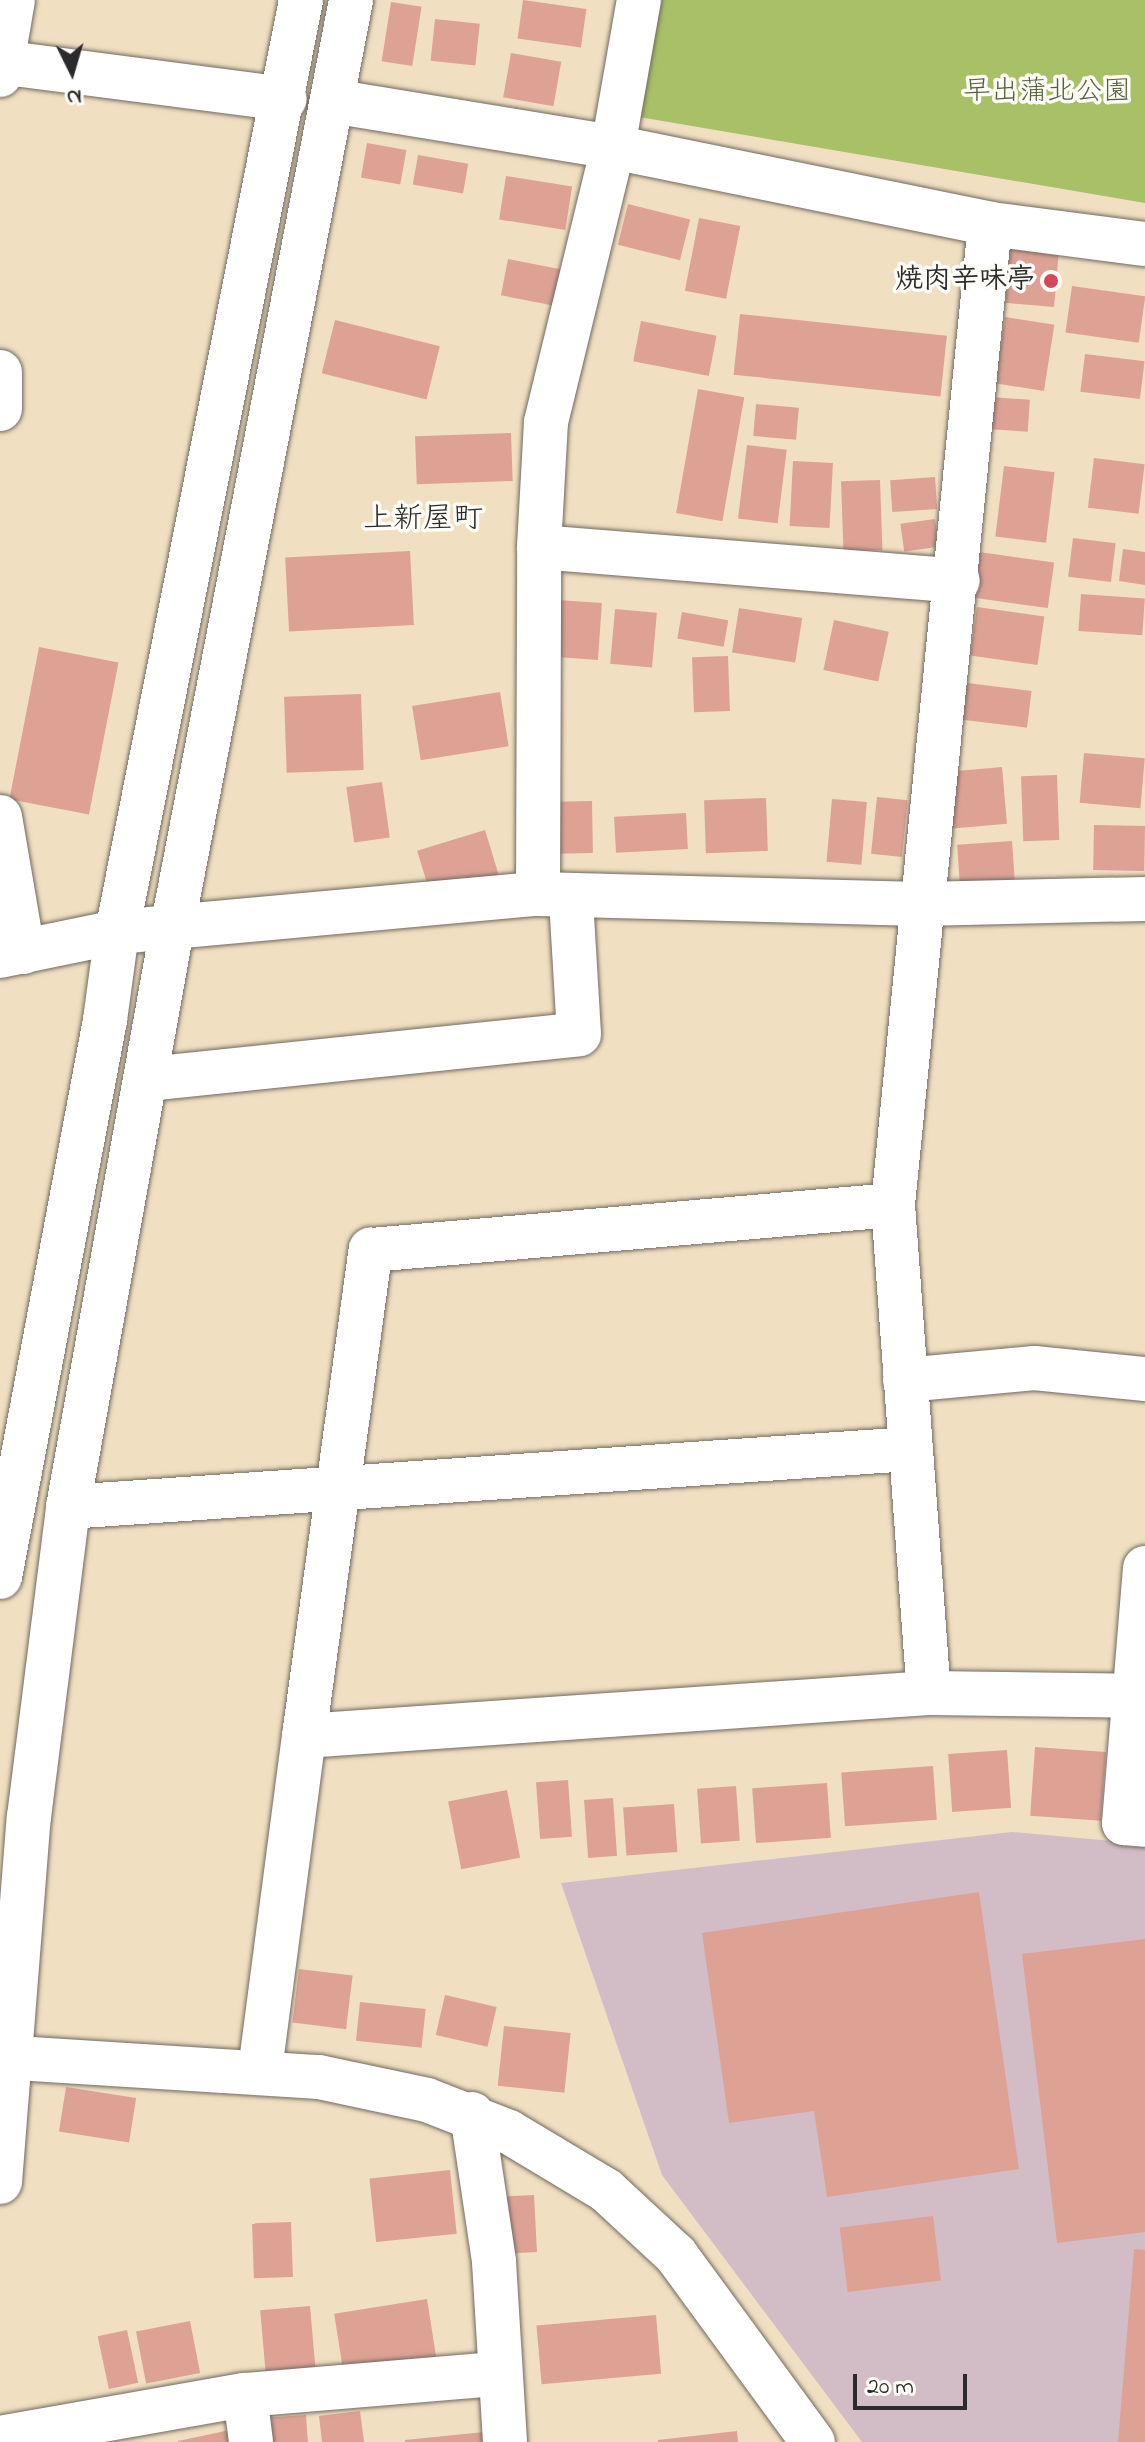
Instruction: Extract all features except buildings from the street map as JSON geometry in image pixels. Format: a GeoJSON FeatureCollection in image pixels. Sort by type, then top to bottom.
{"type":"FeatureCollection","features":[{"type":"Feature","properties":{"kind":"street"},"geometry":{"type":"LineString","coordinates":[[13,0],[0,67],[285,99]]}},
{"type":"Feature","properties":{"kind":"street"},"geometry":{"type":"LineString","coordinates":[[0,1577],[6,1494],[105,1020],[117,932],[285,99],[301,0]]}},
{"type":"Feature","properties":{"kind":"street"},"geometry":{"type":"LineString","coordinates":[[0,2182],[6,2057],[29,1817],[68,1507],[172,929],[351,0]]}},
{"type":"Feature","properties":{"kind":"street"},"geometry":{"type":"LineString","coordinates":[[147,1079],[579,1034],[554,896],[539,547],[546,422],[613,147],[639,0]]}},
{"type":"Feature","properties":{"kind":"street"},"geometry":{"type":"LineString","coordinates":[[332,101],[613,147],[990,224],[1145,244]]}},
{"type":"Feature","properties":{"kind":"street"},"geometry":{"type":"LineString","coordinates":[[929,1693],[893,1205],[921,904],[958,581],[990,224]]}},
{"type":"Feature","properties":{"kind":"street"},"geometry":{"type":"LineString","coordinates":[[0,372],[0,409]]}},
{"type":"Feature","properties":{"kind":"street"},"geometry":{"type":"LineString","coordinates":[[539,547],[958,581]]}},
{"type":"Feature","properties":{"kind":"street"},"geometry":{"type":"LineString","coordinates":[[0,817],[11,954],[117,932],[554,896],[921,904],[1145,899]]}},
{"type":"Feature","properties":{"kind":"street"},"geometry":{"type":"LineString","coordinates":[[260,2070],[371,1250],[893,1205]]}},
{"type":"Feature","properties":{"kind":"street"},"geometry":{"type":"LineString","coordinates":[[905,1380],[1034,1368],[1145,1379]]}},
{"type":"Feature","properties":{"kind":"street"},"geometry":{"type":"LineString","coordinates":[[68,1507],[910,1449]]}},
{"type":"Feature","properties":{"kind":"street"},"geometry":{"type":"LineString","coordinates":[[1145,1568],[1124,1823],[1145,1825]]}},
{"type":"Feature","properties":{"kind":"street"},"geometry":{"type":"LineString","coordinates":[[304,1736],[929,1693],[1134,1696]]}},
{"type":"Feature","properties":{"kind":"street"},"geometry":{"type":"LineString","coordinates":[[6,2057],[260,2070],[394,2090],[472,2114],[576,2169],[643,2221],[676,2255],[813,2442]]}},
{"type":"Feature","properties":{"kind":"street"},"geometry":{"type":"LineString","coordinates":[[472,2114],[494,2262],[497,2374],[505,2442]]}},
{"type":"Feature","properties":{"kind":"street"},"geometry":{"type":"LineString","coordinates":[[0,2438],[245,2395],[497,2374]]}},
{"type":"Feature","properties":{"kind":"street"},"geometry":{"type":"LineString","coordinates":[[245,2395],[251,2442]]}},
{"type":"Feature","properties":{"kind":"shaded area"},"geometry":{"type":"Polygon","coordinates":[[[1012,1832],[1145,1844],[1145,2442],[862,2442],[662,2175],[561,1883],[1012,1832]]]}},
{"type":"Feature","properties":{"kind":"green space","name":"早出蒲北公園"},"geometry":{"type":"Polygon","coordinates":[[[662,0],[1145,0],[1145,203],[639,117],[662,0]]]}},
{"type":"Feature","properties":{"kind":"place","name":"焼肉辛味亭"},"geometry":{"type":"Point","coordinates":[1051,281]}},
{"type":"Feature","properties":{"kind":"district","name":"上新屋町"},"geometry":{"type":"Point","coordinates":[423,520]}}]}
